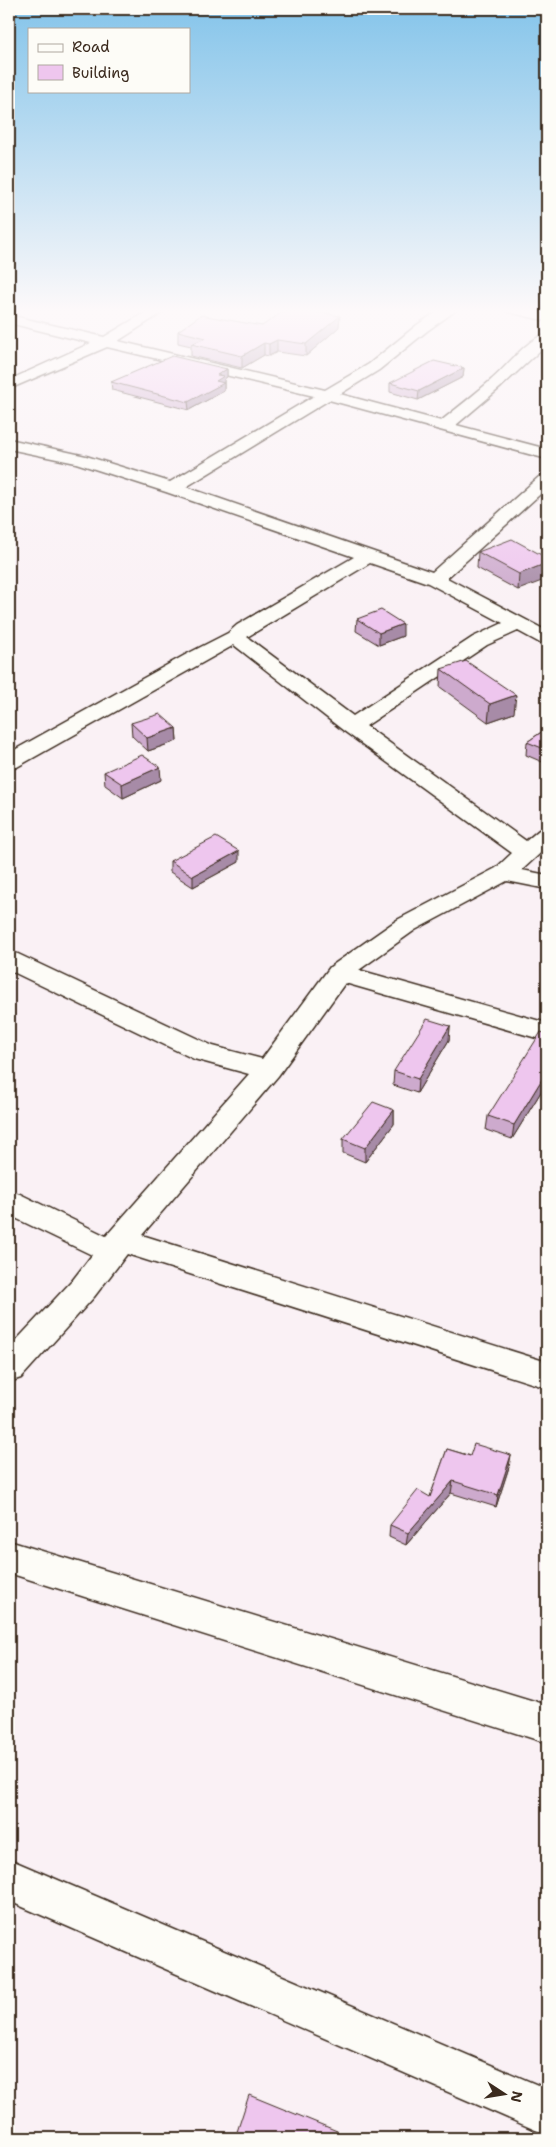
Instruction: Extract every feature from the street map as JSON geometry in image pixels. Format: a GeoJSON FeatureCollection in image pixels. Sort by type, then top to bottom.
{"type":"FeatureCollection","features":[{"type":"Feature","properties":{"kind":"street"},"geometry":{"type":"LineString","coordinates":[[172,488],[303,409]]}},
{"type":"Feature","properties":{"kind":"street"},"geometry":{"type":"LineString","coordinates":[[381,409],[547,454]]}},
{"type":"Feature","properties":{"kind":"street"},"geometry":{"type":"LineString","coordinates":[[444,426],[465,409]]}},
{"type":"Feature","properties":{"kind":"street"},"geometry":{"type":"LineString","coordinates":[[9,444],[80,459],[172,488],[435,579],[547,639]]}},
{"type":"Feature","properties":{"kind":"street"},"geometry":{"type":"LineString","coordinates":[[435,579],[547,478]]}},
{"type":"Feature","properties":{"kind":"street"},"geometry":{"type":"LineString","coordinates":[[9,762],[176,668],[236,637],[244,629],[369,556]]}},
{"type":"Feature","properties":{"kind":"street"},"geometry":{"type":"LineString","coordinates":[[352,726],[480,641],[517,624]]}},
{"type":"Feature","properties":{"kind":"street"},"geometry":{"type":"LineString","coordinates":[[236,637],[352,726],[527,853]]}},
{"type":"Feature","properties":{"kind":"street"},"geometry":{"type":"LineString","coordinates":[[9,1368],[83,1289],[115,1246],[268,1070],[339,973],[406,925],[504,873],[547,835]]}},
{"type":"Feature","properties":{"kind":"street"},"geometry":{"type":"LineString","coordinates":[[504,873],[547,882]]}},
{"type":"Feature","properties":{"kind":"street"},"geometry":{"type":"LineString","coordinates":[[9,960],[204,1053],[268,1070]]}},
{"type":"Feature","properties":{"kind":"street"},"geometry":{"type":"LineString","coordinates":[[339,973],[547,1032]]}},
{"type":"Feature","properties":{"kind":"street"},"geometry":{"type":"LineString","coordinates":[[9,1202],[115,1246],[547,1375]]}},
{"type":"Feature","properties":{"kind":"street"},"geometry":{"type":"LineString","coordinates":[[9,1557],[547,1724]]}},
{"type":"Feature","properties":{"kind":"street"},"geometry":{"type":"LineString","coordinates":[[9,1880],[547,2112]]}},
{"type":"Feature","properties":{"kind":"building"},"geometry":{"type":"Polygon","coordinates":[[[512,539],[547,558],[547,563],[519,574],[478,552],[512,539]]]}},
{"type":"Feature","properties":{"kind":"building"},"geometry":{"type":"Polygon","coordinates":[[[381,610],[403,624],[379,633],[357,619],[381,610]]]}},
{"type":"Feature","properties":{"kind":"building"},"geometry":{"type":"Polygon","coordinates":[[[466,661],[516,695],[490,704],[441,669],[466,661]]]}},
{"type":"Feature","properties":{"kind":"building"},"geometry":{"type":"Polygon","coordinates":[[[160,714],[176,728],[147,738],[131,723],[160,714]]]}},
{"type":"Feature","properties":{"kind":"building"},"geometry":{"type":"Polygon","coordinates":[[[546,729],[547,750],[527,742],[546,729]]]}},
{"type":"Feature","properties":{"kind":"building"},"geometry":{"type":"Polygon","coordinates":[[[142,755],[160,767],[122,784],[104,772],[142,755]]]}},
{"type":"Feature","properties":{"kind":"building"},"geometry":{"type":"Polygon","coordinates":[[[216,837],[239,851],[193,876],[170,861],[216,837]]]}},
{"type":"Feature","properties":{"kind":"building"},"geometry":{"type":"Polygon","coordinates":[[[427,1019],[450,1026],[418,1079],[394,1071],[427,1019]]]}},
{"type":"Feature","properties":{"kind":"building"},"geometry":{"type":"Polygon","coordinates":[[[541,1032],[547,1034],[547,1071],[514,1125],[488,1116],[541,1032]]]}},
{"type":"Feature","properties":{"kind":"building"},"geometry":{"type":"Polygon","coordinates":[[[373,1102],[394,1110],[365,1148],[343,1139],[373,1102]]]}},
{"type":"Feature","properties":{"kind":"building"},"geometry":{"type":"Polygon","coordinates":[[[474,1444],[511,1455],[498,1495],[453,1481],[408,1533],[390,1525],[418,1490],[430,1497],[447,1449],[470,1456],[474,1444]]]}},
{"type":"Feature","properties":{"kind":"building"},"geometry":{"type":"Polygon","coordinates":[[[249,2095],[337,2131],[335,2138],[235,2138],[249,2095]]]}}]}
